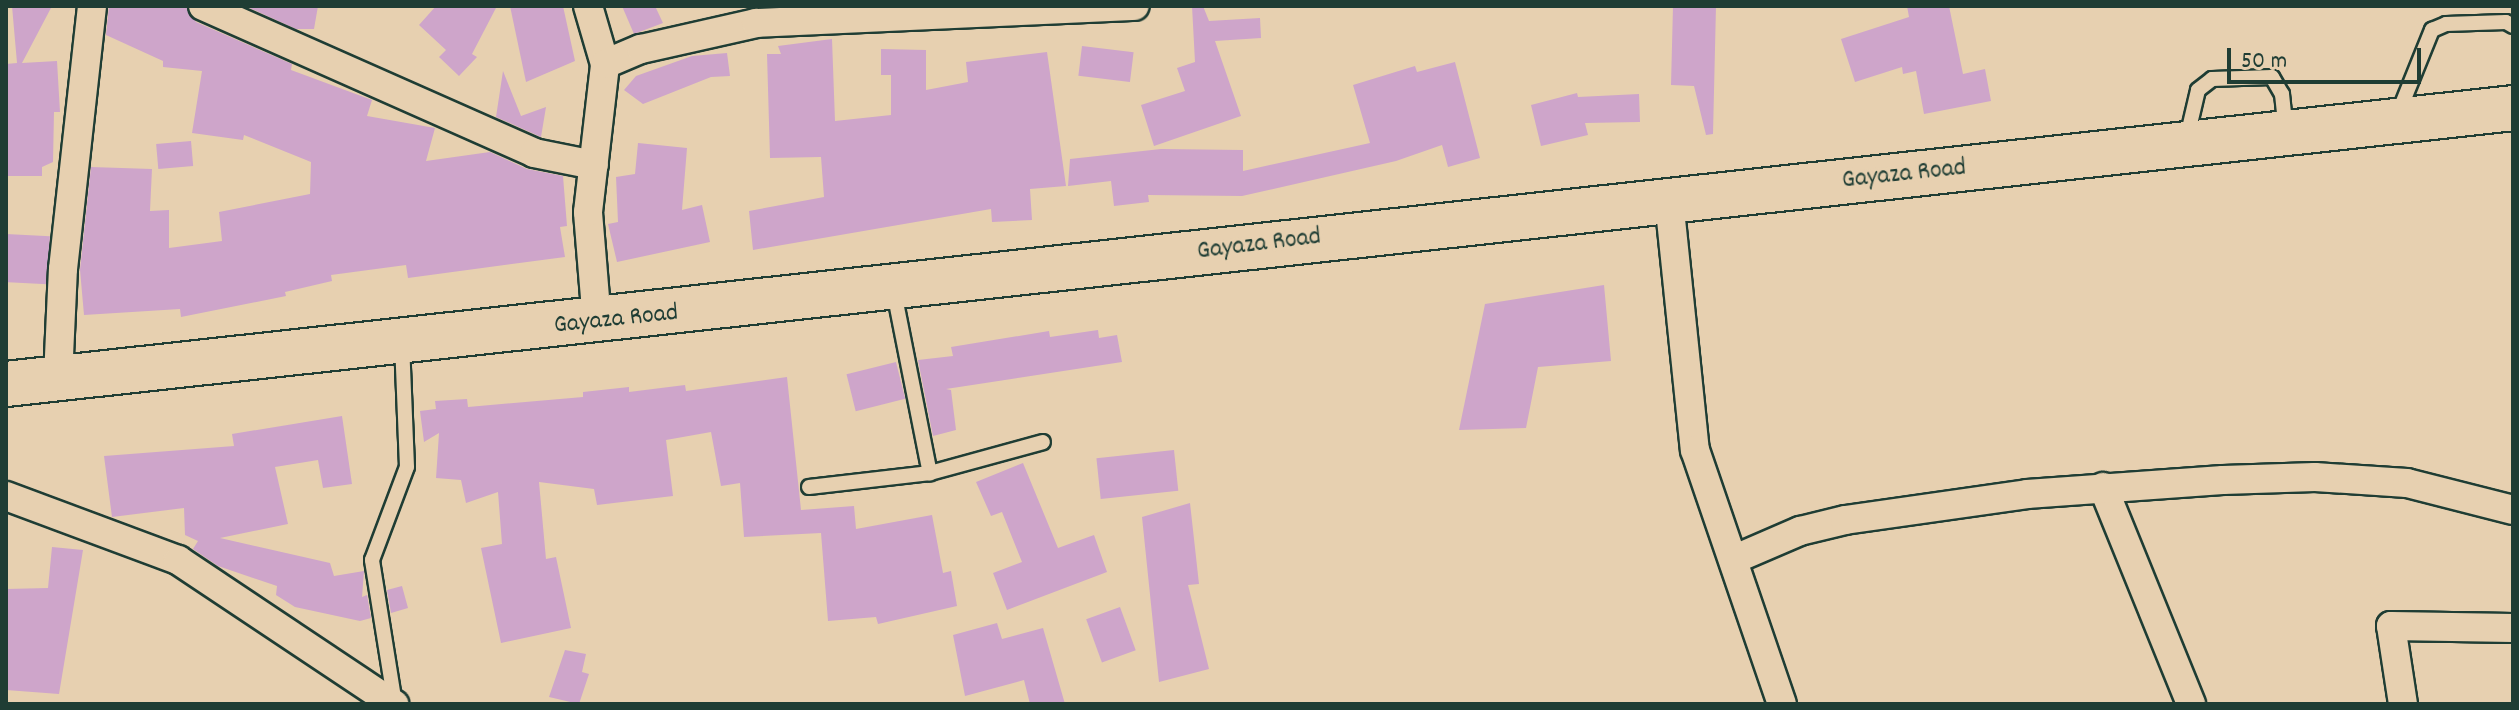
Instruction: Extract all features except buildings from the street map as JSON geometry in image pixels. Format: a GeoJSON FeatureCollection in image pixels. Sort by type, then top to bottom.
{"type":"FeatureCollection","features":[{"type":"Feature","properties":{"kind":"main road","name":"Gayaza Road"},"geometry":{"type":"LineString","coordinates":[[6,384],[597,322],[2513,108]]}},
{"type":"Feature","properties":{"kind":"street"},"geometry":{"type":"LineString","coordinates":[[58,378],[63,269],[92,6]]}},
{"type":"Feature","properties":{"kind":"street"},"geometry":{"type":"LineString","coordinates":[[203,6],[534,153],[594,165]]}},
{"type":"Feature","properties":{"kind":"street"},"geometry":{"type":"LineString","coordinates":[[588,6],[605,64],[588,212],[597,322]]}},
{"type":"Feature","properties":{"kind":"street"},"geometry":{"type":"LineString","coordinates":[[605,64],[641,49],[756,23],[1135,6]]}},
{"type":"Feature","properties":{"kind":"street"},"geometry":{"type":"LineString","coordinates":[[1669,200],[1687,413],[1695,450],[1735,559],[1782,704]]}},
{"type":"Feature","properties":{"kind":"street"},"geometry":{"type":"LineString","coordinates":[[1735,559],[1800,531],[1845,520],[2103,487],[2315,477],[2407,483],[2513,510]]}},
{"type":"Feature","properties":{"kind":"street"},"geometry":{"type":"LineString","coordinates":[[2103,487],[2191,704]]}},
{"type":"Feature","properties":{"kind":"street"},"geometry":{"type":"LineString","coordinates":[[6,496],[178,560],[394,704]]}},
{"type":"Feature","properties":{"kind":"street"},"geometry":{"type":"LineString","coordinates":[[2403,704],[2391,626],[2513,628]]}},
{"type":"Feature","properties":{"kind":"lane"},"geometry":{"type":"LineString","coordinates":[[2395,122],[2432,30],[2446,24],[2513,26]]}},
{"type":"Feature","properties":{"kind":"lane"},"geometry":{"type":"LineString","coordinates":[[2185,145],[2198,90],[2212,79],[2272,77],[2282,94],[2286,134]]}},
{"type":"Feature","properties":{"kind":"lane"},"geometry":{"type":"LineString","coordinates":[[894,288],[930,473]]}},
{"type":"Feature","properties":{"kind":"lane"},"geometry":{"type":"LineString","coordinates":[[394,704],[372,560],[407,467],[402,343]]}},
{"type":"Feature","properties":{"kind":"lane"},"geometry":{"type":"LineString","coordinates":[[809,487],[930,473],[1043,442]]}}]}
